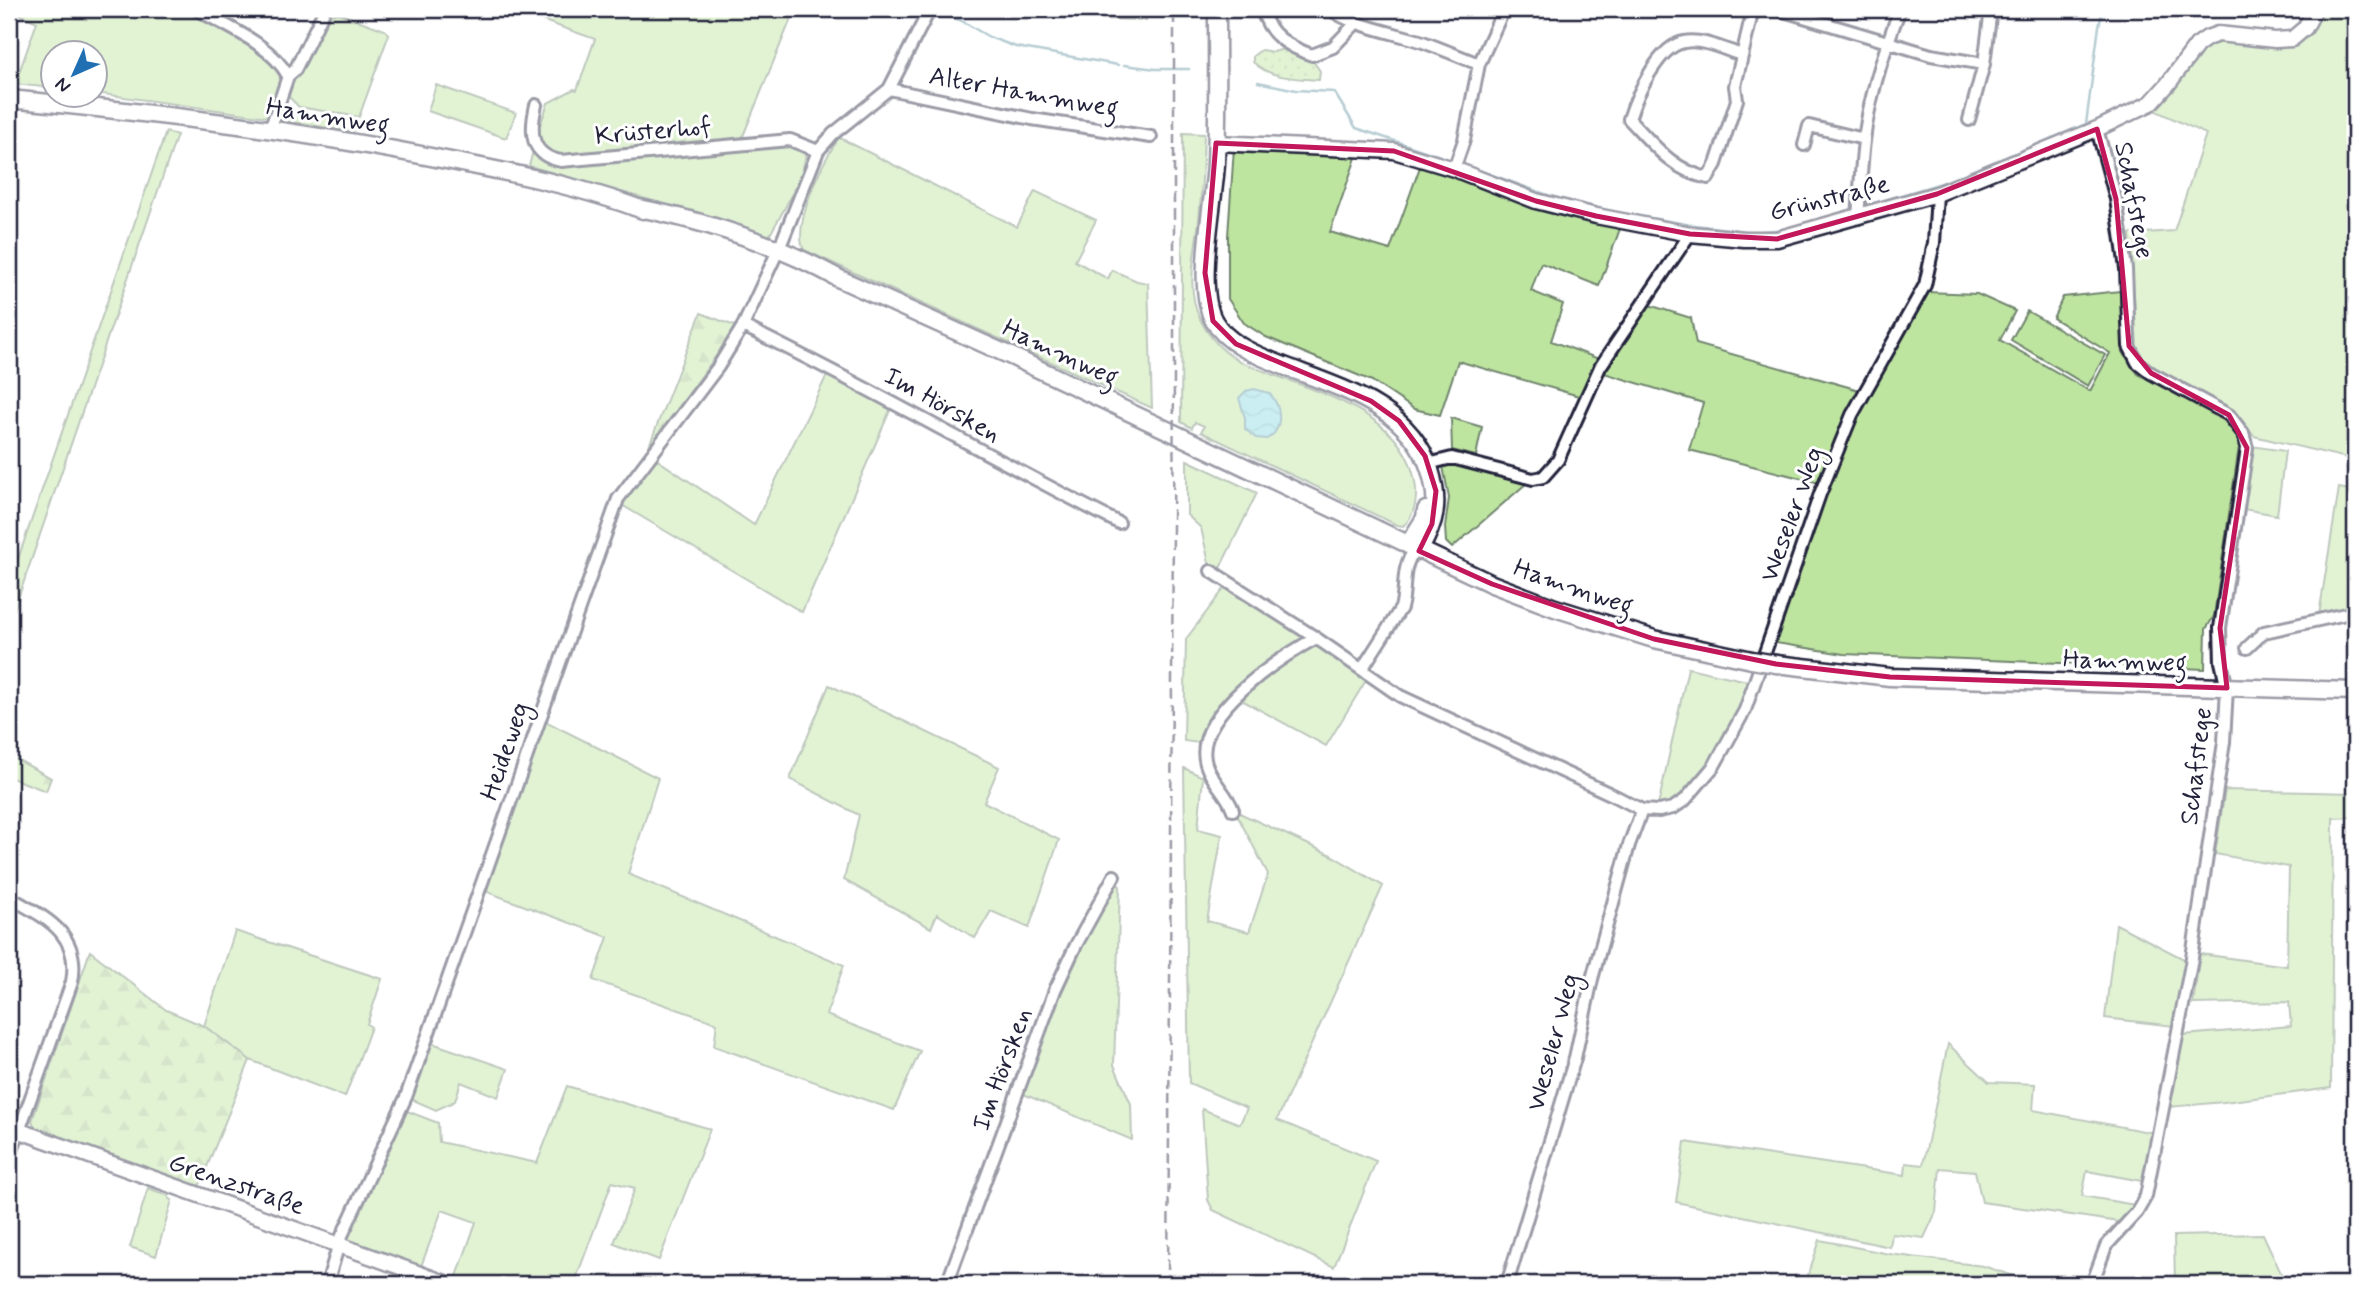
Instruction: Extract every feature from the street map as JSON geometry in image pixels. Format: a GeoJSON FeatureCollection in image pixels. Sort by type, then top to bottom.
{"type":"FeatureCollection","features":[{"type":"Feature","properties":{"kind":"main road"},"geometry":{"type":"LineString","coordinates":[[1217,9],[1216,143],[1205,286],[1213,321],[1228,338],[1249,351],[1371,401],[1399,421],[1418,443],[1430,469],[1425,518],[1414,548]]}},
{"type":"Feature","properties":{"kind":"main road","name":"Hammweg"},"geometry":{"type":"LineString","coordinates":[[9,99],[108,108],[341,140],[485,168],[634,207],[776,255],[813,264],[1492,584],[1555,608],[1654,639],[1776,664],[1890,677],[2355,691]]}},
{"type":"Feature","properties":{"kind":"street"},"geometry":{"type":"LineString","coordinates":[[196,9],[258,46],[281,63],[288,76]]}},
{"type":"Feature","properties":{"kind":"street"},"geometry":{"type":"LineString","coordinates":[[270,130],[288,76],[295,70],[325,9]]}},
{"type":"Feature","properties":{"kind":"street"},"geometry":{"type":"LineString","coordinates":[[818,151],[833,134],[889,89],[930,9]]}},
{"type":"Feature","properties":{"kind":"street"},"geometry":{"type":"LineString","coordinates":[[1262,9],[1265,18],[1287,46],[1312,55],[1333,47],[1357,22]]}},
{"type":"Feature","properties":{"kind":"street"},"geometry":{"type":"LineString","coordinates":[[1331,9],[1357,22],[1423,42],[1479,64]]}},
{"type":"Feature","properties":{"kind":"street"},"geometry":{"type":"LineString","coordinates":[[1454,169],[1464,140],[1479,64],[1504,9]]}},
{"type":"Feature","properties":{"kind":"street"},"geometry":{"type":"LineString","coordinates":[[1742,55],[1697,42],[1682,41],[1671,47],[1637,94],[1629,119],[1668,161],[1695,175],[1708,178],[1712,174],[1737,100],[1735,86],[1753,9]]}},
{"type":"Feature","properties":{"kind":"street"},"geometry":{"type":"LineString","coordinates":[[1777,9],[1931,55],[1984,64]]}},
{"type":"Feature","properties":{"kind":"street"},"geometry":{"type":"LineString","coordinates":[[1858,218],[1864,139],[1874,90],[1900,9]]}},
{"type":"Feature","properties":{"kind":"street"},"geometry":{"type":"LineString","coordinates":[[1969,120],[1984,64],[1991,9]]}},
{"type":"Feature","properties":{"kind":"street","name":"Grünstraße"},"geometry":{"type":"LineString","coordinates":[[1216,143],[1394,150],[1454,169],[1536,201],[1596,216],[1690,233],[1744,239],[1777,239],[1937,194],[2097,129],[2151,103],[2197,45],[2207,38],[2218,34],[2292,39],[2305,28],[2315,9]]}},
{"type":"Feature","properties":{"kind":"street","name":"Alter Hammweg"},"geometry":{"type":"LineString","coordinates":[[889,89],[1032,119],[1151,137]]}},
{"type":"Feature","properties":{"kind":"street","name":"Krüsterhof"},"geometry":{"type":"LineString","coordinates":[[536,105],[532,123],[534,141],[543,155],[561,161],[790,140],[818,151]]}},
{"type":"Feature","properties":{"kind":"street"},"geometry":{"type":"LineString","coordinates":[[1804,145],[1809,126],[1864,139]]}},
{"type":"Feature","properties":{"kind":"street","name":"Schafstege"},"geometry":{"type":"LineString","coordinates":[[2092,1284],[2106,1246],[2137,1212],[2146,1196],[2191,964],[2224,742],[2216,687],[2221,662],[2220,628],[2247,448],[2244,433],[2230,415],[2151,373],[2137,362],[2129,346],[2126,269],[2116,199],[2097,129]]}},
{"type":"Feature","properties":{"kind":"street","name":"Heideweg"},"geometry":{"type":"LineString","coordinates":[[327,1284],[338,1245],[406,1097],[613,511],[625,488],[718,367],[743,326],[776,255],[818,151]]}},
{"type":"Feature","properties":{"kind":"street","name":"Weseler Weg"},"geometry":{"type":"LineString","coordinates":[[1507,1284],[1575,1058],[1592,979],[1629,845],[1642,810],[1674,808],[1685,800],[1714,766],[1745,710],[1820,494],[1852,415],[1925,285],[1934,243],[1937,194]]}},
{"type":"Feature","properties":{"kind":"street"},"geometry":{"type":"LineString","coordinates":[[1430,469],[1452,458],[1533,479],[1543,477],[1558,460],[1600,367],[1690,233]]}},
{"type":"Feature","properties":{"kind":"street","name":"Im Hörsken"},"geometry":{"type":"LineString","coordinates":[[743,326],[832,369],[983,453],[1119,523]]}},
{"type":"Feature","properties":{"kind":"street"},"geometry":{"type":"LineString","coordinates":[[1362,669],[1401,608],[1404,570],[1414,548]]}},
{"type":"Feature","properties":{"kind":"street"},"geometry":{"type":"LineString","coordinates":[[1211,571],[1400,696],[1642,810]]}},
{"type":"Feature","properties":{"kind":"street"},"geometry":{"type":"LineString","coordinates":[[2247,648],[2264,632],[2355,612]]}},
{"type":"Feature","properties":{"kind":"street"},"geometry":{"type":"LineString","coordinates":[[1233,810],[1206,765],[1204,742],[1221,713],[1249,684],[1267,669],[1316,638]]}},
{"type":"Feature","properties":{"kind":"street","name":"Im Hörsken"},"geometry":{"type":"LineString","coordinates":[[947,1284],[1055,990],[1114,876]]}},
{"type":"Feature","properties":{"kind":"street"},"geometry":{"type":"LineString","coordinates":[[9,897],[40,915],[60,931],[73,953],[75,965],[72,982],[15,1129],[9,1159]]}},
{"type":"Feature","properties":{"kind":"street","name":"Grenzstraße"},"geometry":{"type":"LineString","coordinates":[[15,1129],[448,1284]]}},
{"type":"Feature","properties":{"kind":"highlighted area"},"geometry":{"type":"Polygon","coordinates":[[[2097,129],[2116,199],[2129,346],[2151,373],[2229,415],[2247,448],[2220,628],[2227,688],[1890,677],[1776,664],[1654,639],[1492,584],[1419,551],[1432,524],[1436,491],[1425,456],[1399,421],[1371,401],[1236,344],[1213,321],[1205,273],[1216,143],[1394,151],[1536,201],[1596,216],[1690,234],[1777,239],[1937,194],[2097,129]]]}},
{"type":"Feature","properties":{"kind":"green space"},"geometry":{"type":"Polygon","coordinates":[[[9,9],[190,9],[272,59],[282,70],[279,90],[268,117],[108,95],[108,38],[38,38],[38,86],[15,84],[37,22],[9,9]]]}},
{"type":"Feature","properties":{"kind":"green space"},"geometry":{"type":"Polygon","coordinates":[[[535,9],[795,9],[741,141],[559,157],[540,146],[536,121],[541,123],[548,103],[574,89],[577,90],[595,39],[533,17],[535,9]]]}},
{"type":"Feature","properties":{"kind":"green space"},"geometry":{"type":"Polygon","coordinates":[[[1105,9],[1145,9],[1146,20],[1105,19],[1105,9]]]}},
{"type":"Feature","properties":{"kind":"green space"},"geometry":{"type":"Polygon","coordinates":[[[2323,9],[2355,9],[2355,460],[2254,436],[2229,407],[2156,368],[2143,358],[2137,346],[2130,234],[2174,231],[2206,134],[2154,110],[2196,56],[2212,44],[2237,41],[2290,45],[2311,33],[2323,9]]]}},
{"type":"Feature","properties":{"kind":"green space"},"geometry":{"type":"Polygon","coordinates":[[[338,13],[385,30],[389,34],[359,117],[299,107],[289,97],[299,70],[326,16],[338,13]]]}},
{"type":"Feature","properties":{"kind":"green space"},"geometry":{"type":"Polygon","coordinates":[[[1286,48],[1311,58],[1320,71],[1319,80],[1275,75],[1253,62],[1253,56],[1261,50],[1274,52],[1286,48]]]}},
{"type":"Feature","properties":{"kind":"green space"},"geometry":{"type":"Polygon","coordinates":[[[436,85],[516,113],[506,138],[428,111],[436,85]]]}},
{"type":"Feature","properties":{"kind":"green space"},"geometry":{"type":"Polygon","coordinates":[[[286,109],[356,124],[353,132],[279,120],[286,109]]]}},
{"type":"Feature","properties":{"kind":"green space"},"geometry":{"type":"Polygon","coordinates":[[[166,132],[177,135],[9,625],[9,585],[166,132]]]}},
{"type":"Feature","properties":{"kind":"green space"},"geometry":{"type":"Polygon","coordinates":[[[1183,133],[1204,134],[1201,198],[1192,282],[1196,307],[1203,324],[1217,344],[1235,358],[1358,410],[1396,440],[1408,459],[1416,488],[1413,512],[1403,526],[1201,432],[1204,426],[1195,422],[1192,428],[1181,422],[1183,133]]]}},
{"type":"Feature","properties":{"kind":"green space"},"geometry":{"type":"Polygon","coordinates":[[[836,136],[1017,227],[1035,191],[1096,220],[1075,261],[1108,279],[1112,270],[1148,283],[1152,408],[804,250],[801,240],[805,211],[816,180],[836,143],[836,136]]]}},
{"type":"Feature","properties":{"kind":"green space"},"geometry":{"type":"Polygon","coordinates":[[[792,144],[805,149],[803,168],[768,238],[717,219],[529,166],[534,147],[544,160],[792,144]]]}},
{"type":"Feature","properties":{"kind":"green space"},"geometry":{"type":"Polygon","coordinates":[[[1234,148],[1358,152],[1330,232],[1390,250],[1421,164],[1533,208],[1621,226],[1599,286],[1541,263],[1531,291],[1563,304],[1551,341],[1599,359],[1579,396],[1458,361],[1440,415],[1414,409],[1372,381],[1266,337],[1244,323],[1228,299],[1228,236],[1234,148]]]}},
{"type":"Feature","properties":{"kind":"green space"},"geometry":{"type":"Polygon","coordinates":[[[2120,291],[2123,352],[2138,374],[2223,419],[2240,440],[2214,616],[2206,629],[2205,669],[1844,654],[1776,643],[1822,499],[1855,418],[1926,292],[1977,294],[2015,311],[2000,340],[2090,391],[2110,353],[2053,318],[2063,297],[2120,291]]]}},
{"type":"Feature","properties":{"kind":"green space"},"geometry":{"type":"Polygon","coordinates":[[[1649,305],[1691,318],[1696,344],[1859,390],[1820,483],[1689,450],[1703,403],[1604,373],[1649,305]]]}},
{"type":"Feature","properties":{"kind":"green space"},"geometry":{"type":"Polygon","coordinates":[[[2027,311],[2105,355],[2088,386],[2011,340],[2027,311]]]}},
{"type":"Feature","properties":{"kind":"green space"},"geometry":{"type":"Polygon","coordinates":[[[701,313],[737,327],[647,451],[701,313]]]}},
{"type":"Feature","properties":{"kind":"green space"},"geometry":{"type":"Polygon","coordinates":[[[828,373],[892,406],[802,612],[620,504],[653,457],[754,525],[828,373]]]}},
{"type":"Feature","properties":{"kind":"green space"},"geometry":{"type":"Polygon","coordinates":[[[1451,418],[1482,427],[1476,456],[1452,450],[1451,418]]]}},
{"type":"Feature","properties":{"kind":"green space"},"geometry":{"type":"Polygon","coordinates":[[[2251,446],[2285,451],[2277,515],[2243,509],[2251,446]]]}},
{"type":"Feature","properties":{"kind":"green space"},"geometry":{"type":"Polygon","coordinates":[[[1187,460],[1257,493],[1219,570],[1209,563],[1201,528],[1187,515],[1187,460]]]}},
{"type":"Feature","properties":{"kind":"green space"},"geometry":{"type":"Polygon","coordinates":[[[1454,465],[1528,482],[1452,548],[1446,542],[1449,498],[1443,466],[1454,465]]]}},
{"type":"Feature","properties":{"kind":"green space"},"geometry":{"type":"Polygon","coordinates":[[[2339,488],[2355,491],[2355,608],[2319,615],[2339,488]]]}},
{"type":"Feature","properties":{"kind":"green space"},"geometry":{"type":"Polygon","coordinates":[[[1227,585],[1307,637],[1219,709],[1199,743],[1184,741],[1186,639],[1227,585]]]}},
{"type":"Feature","properties":{"kind":"green space"},"geometry":{"type":"Polygon","coordinates":[[[1316,644],[1368,677],[1326,746],[1240,699],[1290,658],[1316,644]]]}},
{"type":"Feature","properties":{"kind":"green space"},"geometry":{"type":"Polygon","coordinates":[[[1688,668],[1752,682],[1733,727],[1706,772],[1681,798],[1658,806],[1688,668]]]}},
{"type":"Feature","properties":{"kind":"green space"},"geometry":{"type":"Polygon","coordinates":[[[829,685],[999,767],[984,802],[1059,840],[1029,928],[991,911],[975,938],[937,914],[931,928],[844,880],[859,815],[790,779],[829,685]]]}},
{"type":"Feature","properties":{"kind":"green space"},"geometry":{"type":"Polygon","coordinates":[[[543,720],[658,778],[628,874],[844,965],[826,1015],[920,1051],[894,1110],[714,1046],[717,1023],[593,980],[608,937],[485,891],[543,720]]]}},
{"type":"Feature","properties":{"kind":"green space"},"geometry":{"type":"Polygon","coordinates":[[[9,755],[51,778],[46,791],[9,777],[9,755]]]}},
{"type":"Feature","properties":{"kind":"green space"},"geometry":{"type":"Polygon","coordinates":[[[1184,768],[1203,777],[1198,829],[1222,835],[1207,921],[1249,932],[1268,874],[1235,811],[1331,855],[1383,886],[1277,1120],[1376,1161],[1334,1267],[1213,1210],[1208,1200],[1202,1109],[1240,1124],[1247,1108],[1189,1083],[1184,768]]]}},
{"type":"Feature","properties":{"kind":"green space"},"geometry":{"type":"Polygon","coordinates":[[[2225,790],[2355,793],[2355,817],[2333,818],[2331,1088],[2169,1107],[2184,1035],[2291,1026],[2289,1002],[2193,1004],[2200,954],[2287,966],[2289,867],[2215,854],[2225,790]]]}},
{"type":"Feature","properties":{"kind":"green space"},"geometry":{"type":"Polygon","coordinates":[[[1115,883],[1120,886],[1114,1065],[1131,1104],[1132,1140],[1021,1093],[1079,949],[1115,883]]]}},
{"type":"Feature","properties":{"kind":"green space"},"geometry":{"type":"Polygon","coordinates":[[[2116,924],[2186,960],[2174,1026],[2105,1018],[2116,924]]]}},
{"type":"Feature","properties":{"kind":"green space"},"geometry":{"type":"Polygon","coordinates":[[[235,931],[382,979],[367,1024],[371,1027],[345,1097],[250,1060],[204,1026],[235,931]]]}},
{"type":"Feature","properties":{"kind":"green space"},"geometry":{"type":"Polygon","coordinates":[[[90,951],[166,1010],[204,1026],[250,1060],[198,1189],[37,1131],[32,1121],[90,951]]]}},
{"type":"Feature","properties":{"kind":"green space"},"geometry":{"type":"Polygon","coordinates":[[[432,1043],[508,1069],[498,1097],[461,1082],[455,1101],[436,1110],[411,1099],[432,1043]]]}},
{"type":"Feature","properties":{"kind":"green space"},"geometry":{"type":"Polygon","coordinates":[[[1948,1044],[1989,1082],[2035,1084],[2033,1110],[2154,1133],[2142,1181],[2087,1171],[2082,1196],[2135,1205],[2119,1222],[1982,1202],[1975,1171],[1940,1168],[1936,1212],[1924,1238],[1892,1234],[1890,1247],[1676,1202],[1685,1142],[1905,1175],[1906,1163],[1923,1165],[1948,1044]]]}},
{"type":"Feature","properties":{"kind":"green space"},"geometry":{"type":"Polygon","coordinates":[[[567,1086],[710,1129],[659,1260],[614,1243],[635,1188],[612,1182],[574,1284],[455,1282],[476,1222],[442,1210],[420,1269],[345,1241],[407,1111],[438,1123],[439,1142],[537,1163],[567,1086]]]}},
{"type":"Feature","properties":{"kind":"green space"},"geometry":{"type":"Polygon","coordinates":[[[148,1188],[169,1196],[172,1200],[156,1256],[130,1247],[148,1188]]]}},
{"type":"Feature","properties":{"kind":"green space"},"geometry":{"type":"Polygon","coordinates":[[[2263,1234],[2286,1284],[2175,1284],[2174,1236],[2263,1234]]]}},
{"type":"Feature","properties":{"kind":"green space"},"geometry":{"type":"Polygon","coordinates":[[[1820,1240],[1889,1254],[1983,1266],[2038,1284],[1805,1284],[1820,1240]]]}},
{"type":"Feature","properties":{"kind":"water"},"geometry":{"type":"Polygon","coordinates":[[[1254,389],[1269,393],[1279,411],[1279,423],[1267,439],[1256,438],[1245,429],[1239,398],[1246,391],[1254,389]]]}},
{"type":"Feature","properties":{"kind":"waterway"},"geometry":{"type":"LineString","coordinates":[[1864,206],[1945,182],[2086,124],[2103,9]]}},
{"type":"Feature","properties":{"kind":"waterway"},"geometry":{"type":"LineString","coordinates":[[937,14],[960,20],[989,37],[1016,47],[1118,65]]}},
{"type":"Feature","properties":{"kind":"waterway"},"geometry":{"type":"LineString","coordinates":[[1124,65],[1189,69]]}},
{"type":"Feature","properties":{"kind":"waterway"},"geometry":{"type":"LineString","coordinates":[[1258,82],[1296,90],[1334,92],[1356,128],[1440,156]]}},
{"type":"Feature","properties":{"kind":"waterway"},"geometry":{"type":"LineString","coordinates":[[1470,167],[1556,198],[1616,212],[1754,232],[1784,229],[1854,209]]}},
{"type":"Feature","properties":{"kind":"railway"},"geometry":{"type":"LineString","coordinates":[[1168,1284],[1174,9]]}}]}
